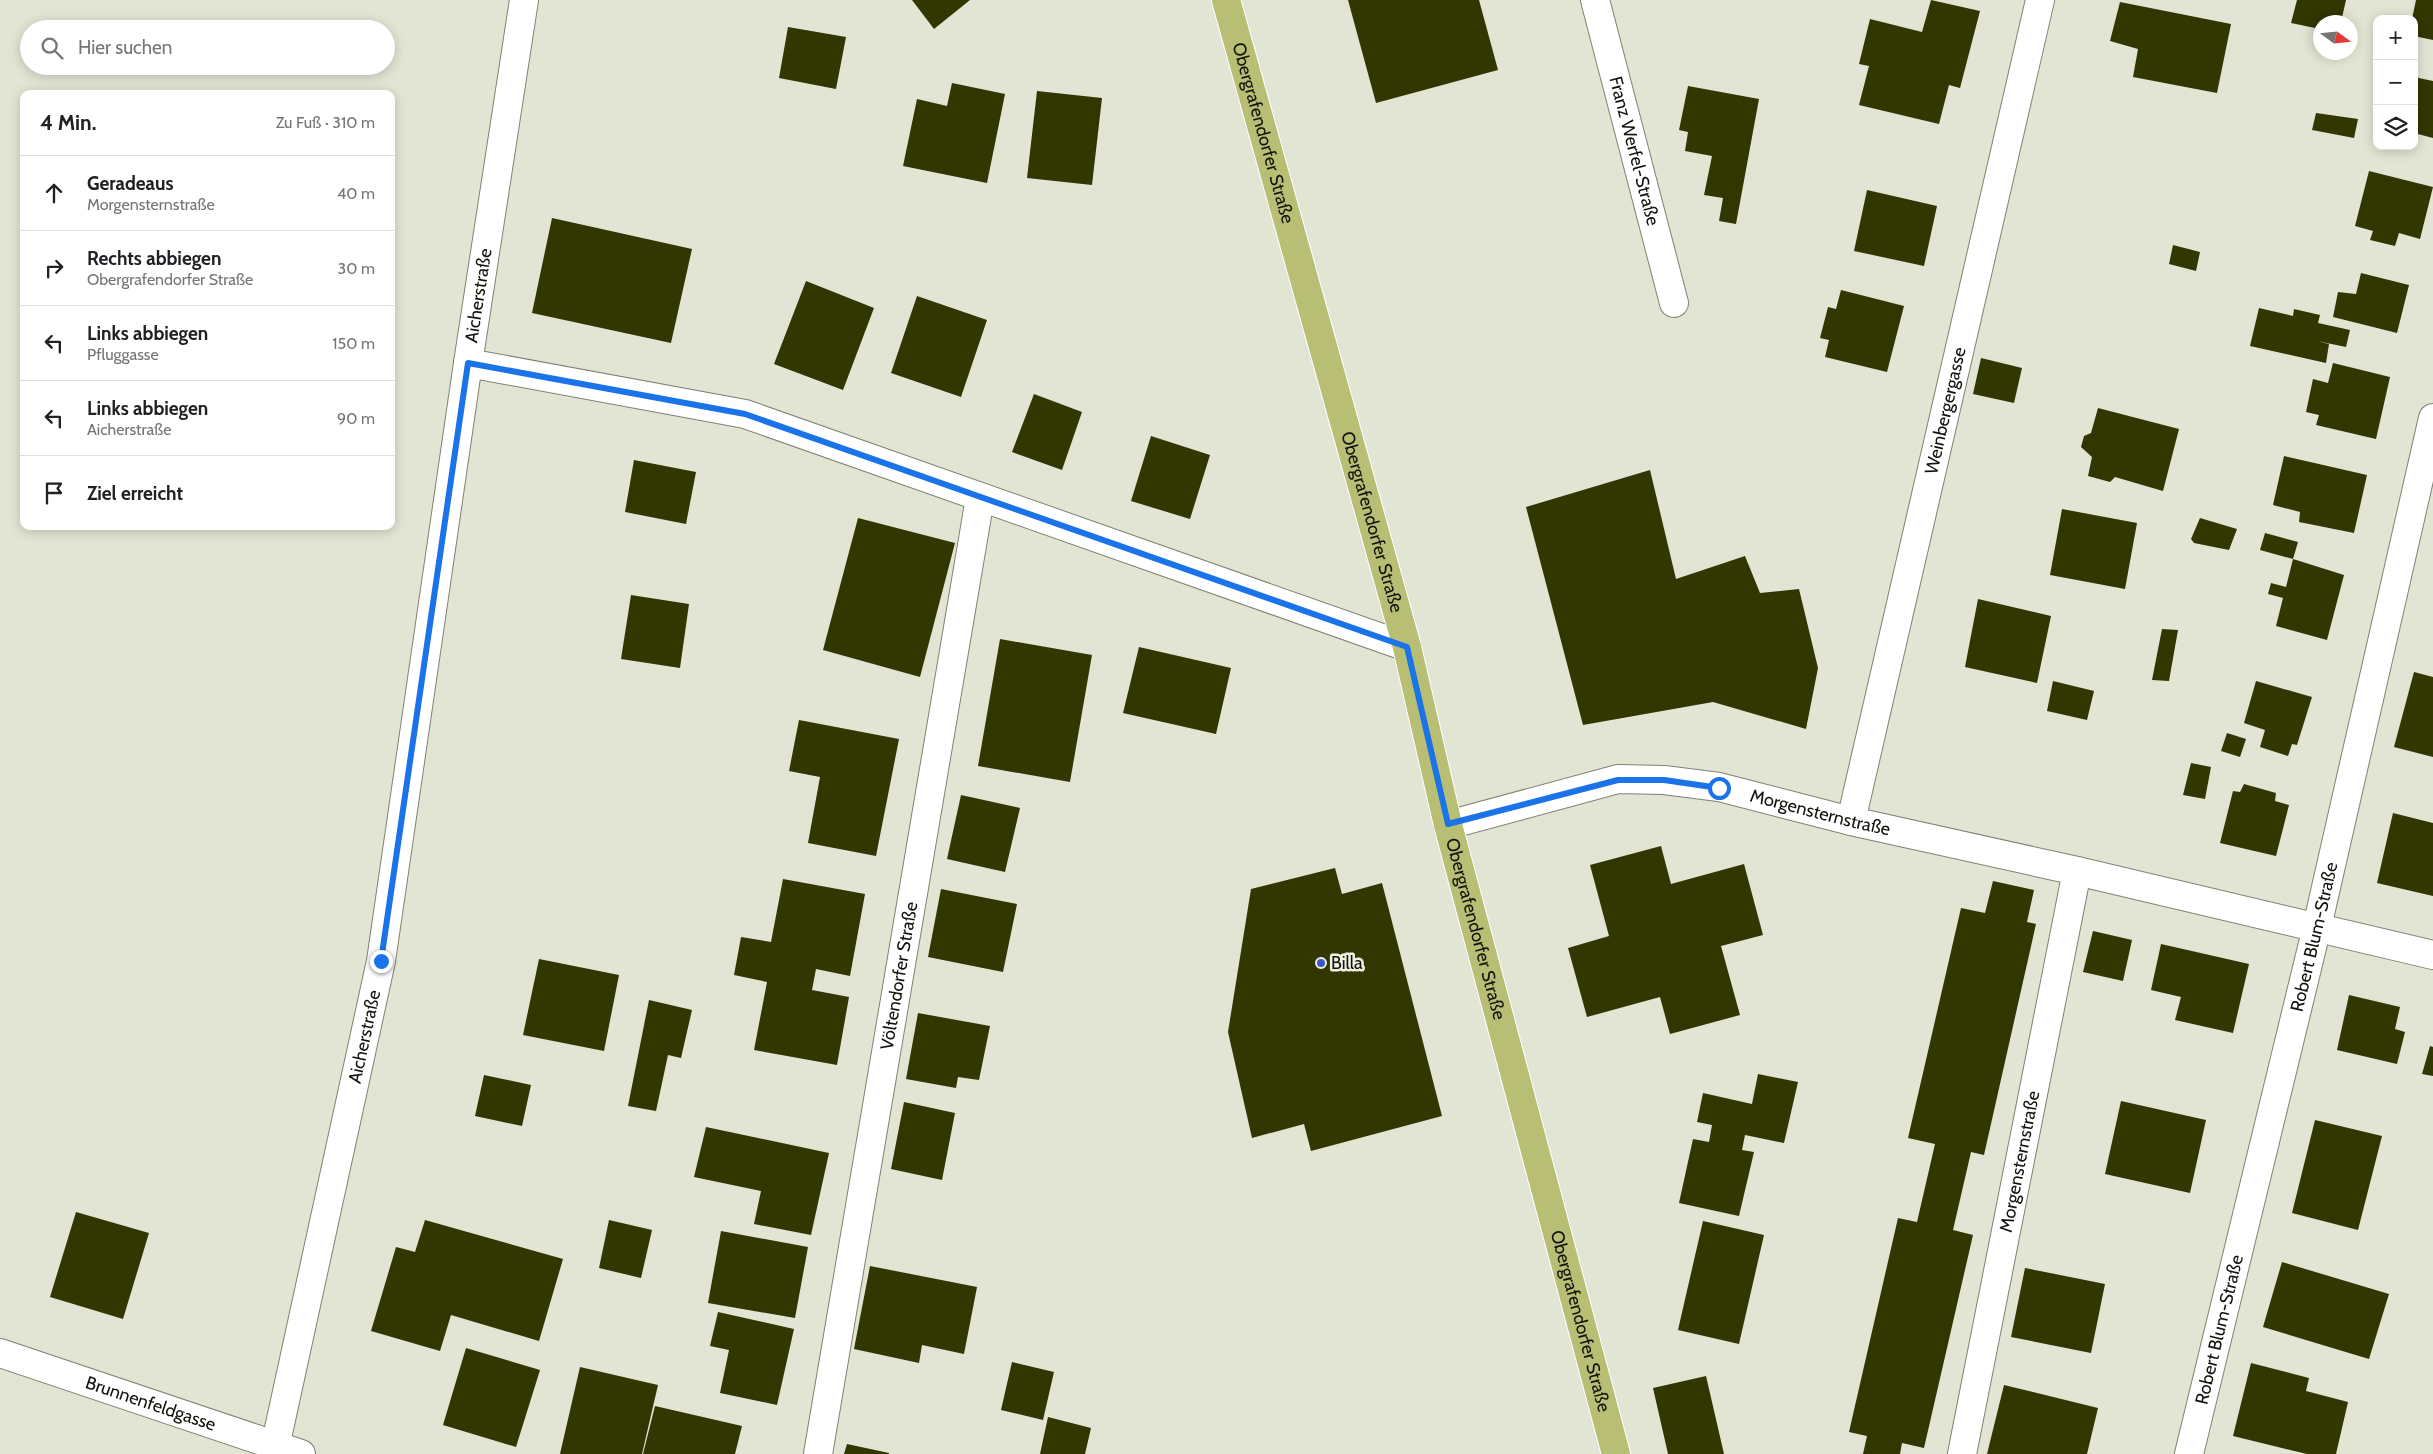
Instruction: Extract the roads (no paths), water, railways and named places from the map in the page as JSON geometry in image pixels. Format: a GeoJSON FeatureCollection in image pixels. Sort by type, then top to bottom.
{"type":"FeatureCollection","features":[{"type":"Feature","properties":{"kind":"main road","name":"Obergrafendorfer Straße"},"geometry":{"type":"LineString","coordinates":[[1226,0],[1407,647],[1448,824],[1616,1454]]}},
{"type":"Feature","properties":{"kind":"street","name":"Aicherstraße"},"geometry":{"type":"LineString","coordinates":[[275,1447],[381,961],[468,363],[524,0]]}},
{"type":"Feature","properties":{"kind":"street","name":"Franz Werfel-Straße"},"geometry":{"type":"LineString","coordinates":[[1595,0],[1674,303]]}},
{"type":"Feature","properties":{"kind":"street","name":"Weinbergergasse"},"geometry":{"type":"LineString","coordinates":[[1850,821],[2040,0]]}},
{"type":"Feature","properties":{"kind":"street"},"geometry":{"type":"LineString","coordinates":[[468,363],[745,414],[1407,647]]}},
{"type":"Feature","properties":{"kind":"street","name":"Robert Blum-Straße"},"geometry":{"type":"LineString","coordinates":[[2189,1454],[2317,927],[2433,418]]}},
{"type":"Feature","properties":{"kind":"street","name":"Völtendorfer Straße"},"geometry":{"type":"LineString","coordinates":[[818,1454],[980,498]]}},
{"type":"Feature","properties":{"kind":"street","name":"Morgensternstraße"},"geometry":{"type":"LineString","coordinates":[[1448,824],[1618,780],[1664,780],[1719,788],[1850,821],[2077,871],[2433,954]]}},
{"type":"Feature","properties":{"kind":"street","name":"Morgensternstraße"},"geometry":{"type":"LineString","coordinates":[[1962,1454],[2077,871]]}},
{"type":"Feature","properties":{"kind":"street","name":"Brunnenfeldgasse"},"geometry":{"type":"LineString","coordinates":[[0,1353],[300,1454]]}},
{"type":"Feature","properties":{"kind":"place","name":"Billa"},"geometry":{"type":"Point","coordinates":[1321,963]}}]}
